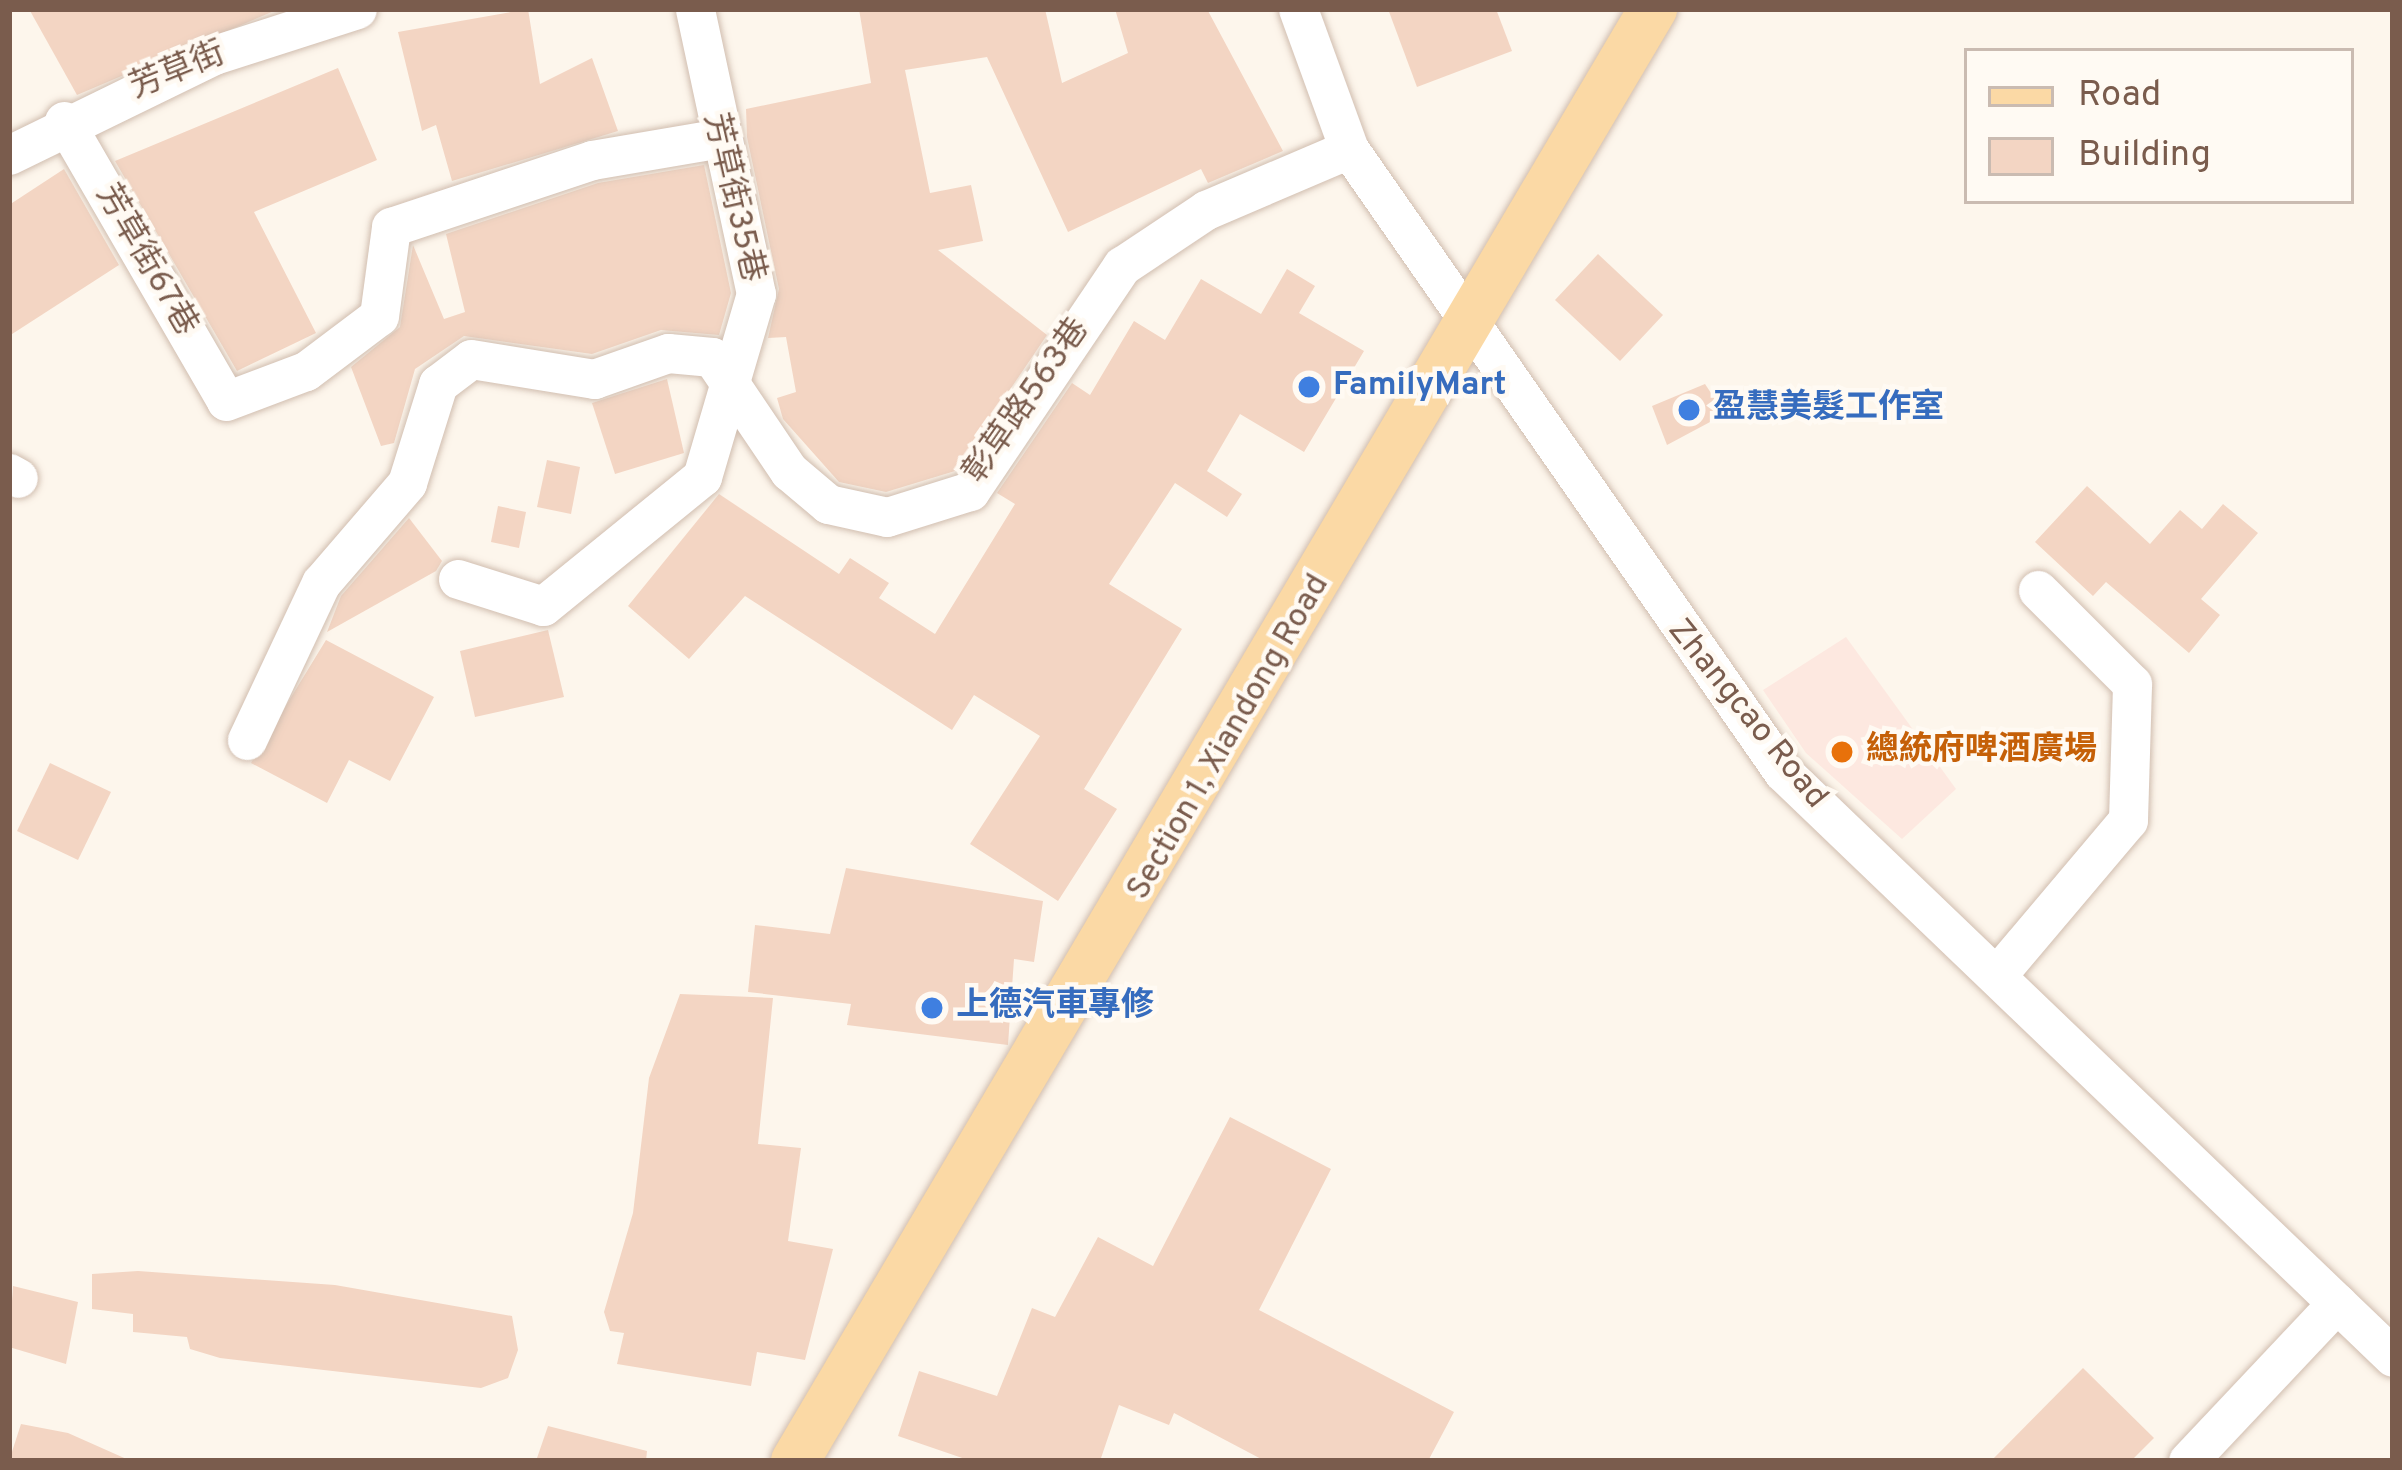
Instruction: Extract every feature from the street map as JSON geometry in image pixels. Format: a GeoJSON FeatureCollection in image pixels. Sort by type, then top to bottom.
{"type":"FeatureCollection","features":[{"type":"Feature","properties":{"kind":"main road","name":"Section 1, Xiandong Road"},"geometry":{"type":"LineString","coordinates":[[795,1461],[1162,856],[1463,326],[1653,9]]}},
{"type":"Feature","properties":{"kind":"street","name":"芳草街"},"geometry":{"type":"LineString","coordinates":[[9,155],[64,121],[357,9]]}},
{"type":"Feature","properties":{"kind":"street","name":"芳草街35巷"},"geometry":{"type":"LineString","coordinates":[[458,579],[543,606],[596,570],[702,477],[734,386],[756,294],[715,139],[695,9]]}},
{"type":"Feature","properties":{"kind":"street","name":"Zhangcao Road"},"geometry":{"type":"LineString","coordinates":[[1298,9],[1349,149],[1463,326],[1783,772],[2393,1357]]}},
{"type":"Feature","properties":{"kind":"street","name":"芳草街67巷"},"geometry":{"type":"LineString","coordinates":[[64,121],[226,401],[306,371],[379,316],[391,227],[592,160],[715,139]]}},
{"type":"Feature","properties":{"kind":"street","name":"彰草路563巷"},"geometry":{"type":"LineString","coordinates":[[247,740],[321,584],[407,483],[438,384],[470,359],[594,379],[668,353],[712,356],[790,471],[828,504],[887,517],[970,491],[1122,266],[1206,210],[1349,149]]}},
{"type":"Feature","properties":{"kind":"street"},"geometry":{"type":"LineString","coordinates":[[1997,975],[2128,820],[2132,684],[2038,590]]}},
{"type":"Feature","properties":{"kind":"street"},"geometry":{"type":"LineString","coordinates":[[2188,1461],[2337,1304]]}},
{"type":"Feature","properties":{"kind":"shaded area"},"geometry":{"type":"Polygon","coordinates":[[[1846,637],[1956,789],[1902,839],[1806,753],[1763,690],[1846,637]]]}},
{"type":"Feature","properties":{"kind":"building"},"geometry":{"type":"Polygon","coordinates":[[[29,9],[274,9],[274,11],[77,95],[29,9]]]}},
{"type":"Feature","properties":{"kind":"building"},"geometry":{"type":"Polygon","coordinates":[[[528,9],[540,84],[592,58],[618,131],[452,181],[436,125],[422,131],[398,32],[528,9]]]}},
{"type":"Feature","properties":{"kind":"building"},"geometry":{"type":"Polygon","coordinates":[[[859,9],[1045,9],[1062,83],[1128,53],[1115,9],[1207,9],[1283,151],[1208,183],[1201,169],[1068,232],[987,57],[905,70],[930,193],[971,185],[983,241],[938,250],[1047,335],[955,471],[886,492],[839,482],[783,419],[777,398],[796,392],[786,337],[768,338],[779,289],[747,137],[746,109],[871,83],[859,9]]]}},
{"type":"Feature","properties":{"kind":"building"},"geometry":{"type":"Polygon","coordinates":[[[1388,9],[1496,9],[1512,51],[1417,87],[1388,9]]]}},
{"type":"Feature","properties":{"kind":"building"},"geometry":{"type":"Polygon","coordinates":[[[338,68],[377,160],[254,212],[316,333],[237,371],[115,161],[338,68]]]}},
{"type":"Feature","properties":{"kind":"building"},"geometry":{"type":"Polygon","coordinates":[[[704,165],[731,293],[719,335],[661,330],[592,354],[464,336],[415,369],[394,443],[381,446],[351,367],[400,327],[413,245],[444,319],[465,312],[446,234],[598,183],[704,165]]]}},
{"type":"Feature","properties":{"kind":"building"},"geometry":{"type":"Polygon","coordinates":[[[64,169],[119,265],[9,336],[9,205],[64,169]]]}},
{"type":"Feature","properties":{"kind":"building"},"geometry":{"type":"Polygon","coordinates":[[[1598,254],[1663,315],[1620,361],[1555,300],[1598,254]]]}},
{"type":"Feature","properties":{"kind":"building"},"geometry":{"type":"Polygon","coordinates":[[[1287,269],[1315,286],[1299,313],[1364,351],[1304,452],[1240,414],[1207,471],[1242,494],[1227,517],[1175,483],[1109,584],[1182,629],[1084,789],[1117,809],[1058,901],[970,844],[1040,736],[974,695],[952,730],[745,596],[689,659],[628,606],[719,494],[839,574],[850,558],[889,583],[879,598],[935,634],[1015,504],[997,493],[1072,383],[1090,395],[1134,321],[1165,340],[1201,279],[1261,314],[1287,269]]]}},
{"type":"Feature","properties":{"kind":"building"},"geometry":{"type":"Polygon","coordinates":[[[667,379],[684,453],[615,474],[592,403],[667,379]]]}},
{"type":"Feature","properties":{"kind":"building"},"geometry":{"type":"Polygon","coordinates":[[[1705,384],[1725,414],[1667,445],[1652,406],[1705,384]]]}},
{"type":"Feature","properties":{"kind":"building"},"geometry":{"type":"Polygon","coordinates":[[[547,460],[580,467],[571,514],[537,507],[547,460]]]}},
{"type":"Feature","properties":{"kind":"building"},"geometry":{"type":"Polygon","coordinates":[[[2087,486],[2150,544],[2180,510],[2202,529],[2223,504],[2258,533],[2201,599],[2220,615],[2189,653],[2106,582],[2093,596],[2035,542],[2087,486]]]}},
{"type":"Feature","properties":{"kind":"building"},"geometry":{"type":"Polygon","coordinates":[[[498,506],[526,512],[519,548],[491,542],[498,506]]]}},
{"type":"Feature","properties":{"kind":"building"},"geometry":{"type":"Polygon","coordinates":[[[409,518],[442,561],[436,571],[327,632],[341,596],[409,518]]]}},
{"type":"Feature","properties":{"kind":"building"},"geometry":{"type":"Polygon","coordinates":[[[548,630],[564,697],[475,717],[460,651],[548,630]]]}},
{"type":"Feature","properties":{"kind":"building"},"geometry":{"type":"Polygon","coordinates":[[[326,640],[434,697],[390,781],[349,760],[327,803],[251,763],[326,640]]]}},
{"type":"Feature","properties":{"kind":"building"},"geometry":{"type":"Polygon","coordinates":[[[50,763],[111,792],[78,860],[17,831],[50,763]]]}},
{"type":"Feature","properties":{"kind":"building"},"geometry":{"type":"Polygon","coordinates":[[[846,868],[1043,901],[1034,962],[1014,959],[1008,1045],[847,1025],[851,1004],[748,992],[755,925],[830,934],[846,868]]]}},
{"type":"Feature","properties":{"kind":"building"},"geometry":{"type":"Polygon","coordinates":[[[680,994],[773,998],[758,1144],[801,1148],[788,1241],[833,1249],[805,1360],[757,1352],[751,1386],[617,1364],[624,1333],[610,1331],[604,1312],[633,1213],[649,1078],[680,994]]]}},
{"type":"Feature","properties":{"kind":"building"},"geometry":{"type":"Polygon","coordinates":[[[1230,1117],[1331,1169],[1259,1310],[1454,1412],[1428,1461],[1265,1461],[1174,1413],[1169,1425],[1119,1405],[1100,1461],[971,1461],[898,1436],[919,1371],[997,1396],[1032,1308],[1055,1317],[1098,1237],[1153,1266],[1230,1117]]]}},
{"type":"Feature","properties":{"kind":"building"},"geometry":{"type":"Polygon","coordinates":[[[138,1271],[335,1285],[512,1316],[518,1350],[508,1378],[481,1388],[220,1358],[190,1349],[187,1337],[133,1332],[133,1314],[92,1309],[92,1274],[138,1271]]]}},
{"type":"Feature","properties":{"kind":"building"},"geometry":{"type":"Polygon","coordinates":[[[13,1286],[78,1302],[66,1364],[9,1347],[13,1286]]]}},
{"type":"Feature","properties":{"kind":"building"},"geometry":{"type":"Polygon","coordinates":[[[2083,1368],[2154,1438],[2131,1461],[1991,1461],[2083,1368]]]}},
{"type":"Feature","properties":{"kind":"building"},"geometry":{"type":"Polygon","coordinates":[[[21,1424],[68,1433],[131,1461],[9,1461],[21,1424]]]}},
{"type":"Feature","properties":{"kind":"building"},"geometry":{"type":"Polygon","coordinates":[[[548,1426],[647,1451],[646,1461],[536,1461],[548,1426]]]}},
{"type":"Feature","properties":{"kind":"place","name":"FamilyMart"},"geometry":{"type":"Point","coordinates":[1309,387]}},
{"type":"Feature","properties":{"kind":"place","name":"盈慧美髮工作室"},"geometry":{"type":"Point","coordinates":[1689,410]}},
{"type":"Feature","properties":{"kind":"place","name":"總統府啤酒廣場"},"geometry":{"type":"Point","coordinates":[1842,752]}},
{"type":"Feature","properties":{"kind":"place","name":"上德汽車專修"},"geometry":{"type":"Point","coordinates":[932,1008]}}]}
